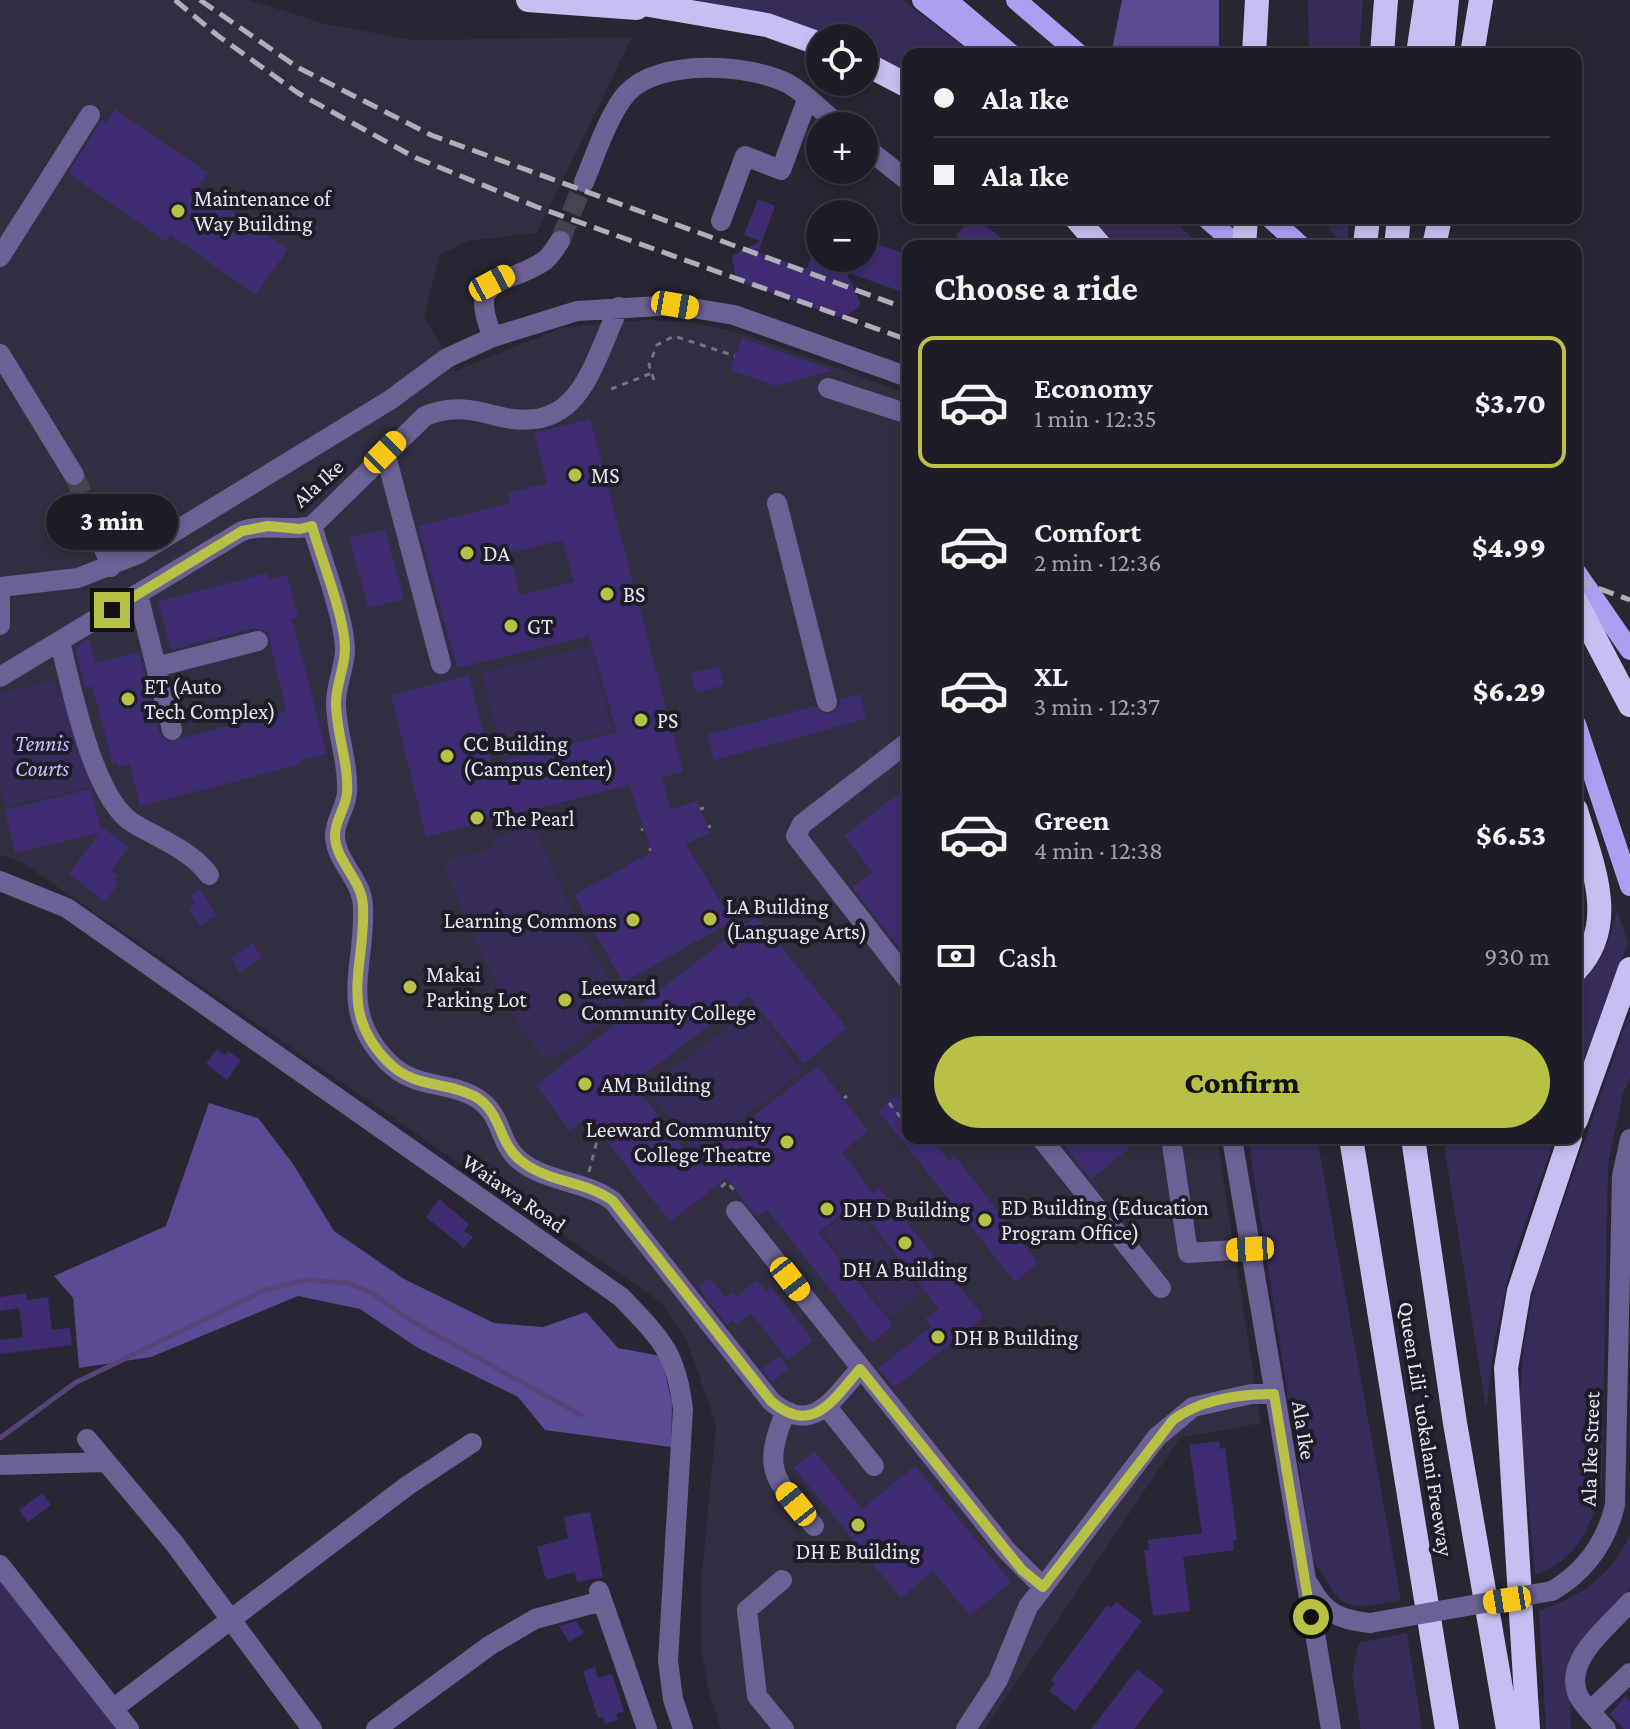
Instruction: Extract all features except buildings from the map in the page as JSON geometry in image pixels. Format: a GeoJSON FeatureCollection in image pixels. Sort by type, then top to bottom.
{"type":"FeatureCollection","features":[{"type":"Feature","properties":{"kind":"highway"},"geometry":{"type":"LineString","coordinates":[[528,0],[701,13]]}},
{"type":"Feature","properties":{"kind":"highway"},"geometry":{"type":"LineString","coordinates":[[620,0],[767,25],[806,39]]}},
{"type":"Feature","properties":{"kind":"highway"},"geometry":{"type":"LineString","coordinates":[[1241,48],[1242,0]]}},
{"type":"Feature","properties":{"kind":"highway"},"geometry":{"type":"LineString","coordinates":[[1254,48],[1257,0]]}},
{"type":"Feature","properties":{"kind":"highway"},"geometry":{"type":"LineString","coordinates":[[1382,48],[1386,0]]}},
{"type":"Feature","properties":{"kind":"highway"},"geometry":{"type":"LineString","coordinates":[[1419,48],[1426,0]]}},
{"type":"Feature","properties":{"kind":"highway"},"geometry":{"type":"LineString","coordinates":[[1443,48],[1447,0]]}},
{"type":"Feature","properties":{"kind":"highway"},"geometry":{"type":"LineString","coordinates":[[1473,48],[1481,0]]}},
{"type":"Feature","properties":{"kind":"highway"},"geometry":{"type":"LineString","coordinates":[[878,70],[902,83]]}},
{"type":"Feature","properties":{"kind":"highway"},"geometry":{"type":"LineString","coordinates":[[1081,224],[1095,240]]}},
{"type":"Feature","properties":{"kind":"highway"},"geometry":{"type":"LineString","coordinates":[[1582,613],[1630,705]]}},
{"type":"Feature","properties":{"kind":"highway"},"geometry":{"type":"LineString","coordinates":[[1582,831],[1596,880],[1600,911],[1590,952],[1582,962]]}},
{"type":"Feature","properties":{"kind":"highway"},"geometry":{"type":"LineString","coordinates":[[1582,1102],[1630,969]]}},
{"type":"Feature","properties":{"kind":"highway"},"geometry":{"type":"LineString","coordinates":[[1339,1144],[1397,1407]]}},
{"type":"Feature","properties":{"kind":"highway","name":"Queen Liliʻuokalani Freeway"},"geometry":{"type":"LineString","coordinates":[[1352,1144],[1447,1729]]}},
{"type":"Feature","properties":{"kind":"highway","name":"Queen Liliʻuokalani Freeway"},"geometry":{"type":"LineString","coordinates":[[1414,1144],[1455,1423],[1508,1729]]}},
{"type":"Feature","properties":{"kind":"highway"},"geometry":{"type":"LineString","coordinates":[[1528,1729],[1506,1368],[1519,1291],[1568,1144]]}},
{"type":"Feature","properties":{"kind":"main road"},"geometry":{"type":"LineString","coordinates":[[922,0],[983,48]]}},
{"type":"Feature","properties":{"kind":"main road"},"geometry":{"type":"LineString","coordinates":[[947,0],[1004,48]]}},
{"type":"Feature","properties":{"kind":"main road"},"geometry":{"type":"LineString","coordinates":[[1016,0],[1072,48]]}},
{"type":"Feature","properties":{"kind":"main road"},"geometry":{"type":"LineString","coordinates":[[1213,224],[1233,240]]}},
{"type":"Feature","properties":{"kind":"main road"},"geometry":{"type":"LineString","coordinates":[[1277,224],[1294,240]]}},
{"type":"Feature","properties":{"kind":"main road"},"geometry":{"type":"LineString","coordinates":[[1582,581],[1630,650]]}},
{"type":"Feature","properties":{"kind":"main road"},"geometry":{"type":"LineString","coordinates":[[1582,742],[1630,886]]}},
{"type":"Feature","properties":{"kind":"street"},"geometry":{"type":"LineString","coordinates":[[584,182],[627,93],[669,72],[693,67],[745,70],[788,84],[822,112]]}},
{"type":"Feature","properties":{"kind":"street"},"geometry":{"type":"LineString","coordinates":[[721,221],[745,156],[781,170],[807,100]]}},
{"type":"Feature","properties":{"kind":"street"},"geometry":{"type":"LineString","coordinates":[[0,257],[90,115]]}},
{"type":"Feature","properties":{"kind":"street"},"geometry":{"type":"LineString","coordinates":[[878,157],[902,176]]}},
{"type":"Feature","properties":{"kind":"street"},"geometry":{"type":"LineString","coordinates":[[493,337],[483,314],[484,295],[492,283],[547,259],[560,241]]}},
{"type":"Feature","properties":{"kind":"street","name":"Ala Ike"},"geometry":{"type":"LineString","coordinates":[[0,589],[78,578],[138,554],[377,408],[447,358],[493,337],[577,311],[675,305],[734,315],[902,375]]}},
{"type":"Feature","properties":{"kind":"street","name":"Ala Ike"},"geometry":{"type":"LineString","coordinates":[[0,677],[242,531],[268,526],[300,529],[312,526],[412,425],[444,408],[462,408],[517,421],[553,416],[580,391],[619,307]]}},
{"type":"Feature","properties":{"kind":"street"},"geometry":{"type":"LineString","coordinates":[[0,354],[74,475]]}},
{"type":"Feature","properties":{"kind":"street"},"geometry":{"type":"LineString","coordinates":[[828,388],[902,412]]}},
{"type":"Feature","properties":{"kind":"street"},"geometry":{"type":"LineString","coordinates":[[385,452],[441,664]]}},
{"type":"Feature","properties":{"kind":"street"},"geometry":{"type":"LineString","coordinates":[[777,503],[827,702]]}},
{"type":"Feature","properties":{"kind":"street"},"geometry":{"type":"LineString","coordinates":[[90,512],[111,567]]}},
{"type":"Feature","properties":{"kind":"street"},"geometry":{"type":"LineString","coordinates":[[312,526],[345,650],[336,699],[348,775],[346,798],[335,835],[339,853],[358,883],[363,902],[355,980],[359,1015],[374,1045],[402,1074],[419,1083],[474,1096],[491,1108],[517,1158],[534,1170],[586,1185],[623,1212],[771,1401],[785,1413],[810,1415],[827,1407],[860,1369]]}},
{"type":"Feature","properties":{"kind":"street"},"geometry":{"type":"LineString","coordinates":[[0,589],[0,625]]}},
{"type":"Feature","properties":{"kind":"street"},"geometry":{"type":"LineString","coordinates":[[138,595],[172,730]]}},
{"type":"Feature","properties":{"kind":"street"},"geometry":{"type":"LineString","coordinates":[[156,667],[258,641]]}},
{"type":"Feature","properties":{"kind":"street"},"geometry":{"type":"LineString","coordinates":[[60,642],[93,768],[132,823],[196,860],[209,875]]}},
{"type":"Feature","properties":{"kind":"street"},"geometry":{"type":"LineString","coordinates":[[902,747],[802,824],[796,836],[902,972]]}},
{"type":"Feature","properties":{"kind":"street","name":"Waiawa Road"},"geometry":{"type":"LineString","coordinates":[[0,881],[67,908],[621,1297],[664,1342],[679,1379],[683,1409],[668,1661],[673,1699],[683,1729]]}},
{"type":"Feature","properties":{"kind":"street","name":"Ala Ike Street"},"geometry":{"type":"LineString","coordinates":[[1313,1630],[1552,1591],[1574,1579],[1589,1562],[1610,1525],[1616,1487],[1623,1406],[1626,1169],[1630,1139]]}},
{"type":"Feature","properties":{"kind":"street"},"geometry":{"type":"LineString","coordinates":[[1046,1144],[1161,1288]]}},
{"type":"Feature","properties":{"kind":"street"},"geometry":{"type":"LineString","coordinates":[[1172,1144],[1188,1253],[1250,1249]]}},
{"type":"Feature","properties":{"kind":"street","name":"Ala Ike"},"geometry":{"type":"LineString","coordinates":[[1233,1144],[1331,1729]]}},
{"type":"Feature","properties":{"kind":"street"},"geometry":{"type":"LineString","coordinates":[[736,1211],[1022,1570],[1043,1587]]}},
{"type":"Feature","properties":{"kind":"street"},"geometry":{"type":"LineString","coordinates":[[966,1729],[998,1680],[1018,1624],[1043,1587],[1173,1420],[1202,1405],[1251,1394],[1274,1394]]}},
{"type":"Feature","properties":{"kind":"street"},"geometry":{"type":"LineString","coordinates":[[827,1407],[874,1466]]}},
{"type":"Feature","properties":{"kind":"street"},"geometry":{"type":"LineString","coordinates":[[785,1413],[774,1439],[771,1462],[778,1482],[814,1526]]}},
{"type":"Feature","properties":{"kind":"street"},"geometry":{"type":"LineString","coordinates":[[87,1439],[232,1619],[312,1729]]}},
{"type":"Feature","properties":{"kind":"street"},"geometry":{"type":"LineString","coordinates":[[114,1708],[407,1486],[472,1443]]}},
{"type":"Feature","properties":{"kind":"street"},"geometry":{"type":"LineString","coordinates":[[0,1465],[106,1462]]}},
{"type":"Feature","properties":{"kind":"street"},"geometry":{"type":"LineString","coordinates":[[0,1565],[129,1729]]}},
{"type":"Feature","properties":{"kind":"street"},"geometry":{"type":"LineString","coordinates":[[1303,1572],[1318,1601],[1330,1613],[1345,1620],[1370,1623]]}},
{"type":"Feature","properties":{"kind":"street"},"geometry":{"type":"LineString","coordinates":[[782,1580],[747,1610],[757,1696],[784,1729]]}},
{"type":"Feature","properties":{"kind":"street"},"geometry":{"type":"LineString","coordinates":[[376,1729],[448,1673],[500,1639],[535,1619],[601,1596],[647,1729]]}},
{"type":"Feature","properties":{"kind":"street"},"geometry":{"type":"LineString","coordinates":[[1606,1729],[1579,1697],[1574,1678],[1579,1659],[1630,1602]]}},
{"type":"Feature","properties":{"kind":"street"},"geometry":{"type":"LineString","coordinates":[[1590,1711],[1630,1673]]}},
{"type":"Feature","properties":{"kind":"path"},"geometry":{"type":"LineString","coordinates":[[654,380],[649,365],[657,345],[674,336],[735,356]]}},
{"type":"Feature","properties":{"kind":"path"},"geometry":{"type":"LineString","coordinates":[[611,389],[652,373]]}},
{"type":"Feature","properties":{"kind":"path"},"geometry":{"type":"LineString","coordinates":[[889,1103],[902,1119]]}},
{"type":"Feature","properties":{"kind":"path"},"geometry":{"type":"LineString","coordinates":[[586,1185],[599,1133]]}},
{"type":"Feature","properties":{"kind":"shaded area","name":"Leeward Community College"},"geometry":{"type":"Polygon","coordinates":[[[0,0],[249,0],[325,24],[414,40],[632,37],[537,233],[468,241],[440,255],[424,316],[455,371],[564,327],[646,320],[691,322],[744,334],[902,392],[902,1144],[1218,1144],[1261,1423],[1180,1438],[985,1729],[721,1729],[709,1693],[701,1646],[701,1585],[716,1425],[687,1341],[662,1303],[23,863],[0,855],[0,0]]]}},
{"type":"Feature","properties":{"kind":"shaded area"},"geometry":{"type":"Polygon","coordinates":[[[1122,0],[1219,0],[1219,48],[1112,48],[1122,0]]]}},
{"type":"Feature","properties":{"kind":"shaded area"},"geometry":{"type":"Polygon","coordinates":[[[209,1103],[258,1118],[293,1164],[334,1231],[404,1279],[494,1323],[543,1327],[586,1312],[618,1348],[661,1356],[672,1403],[671,1447],[545,1430],[518,1397],[418,1348],[360,1309],[298,1296],[151,1357],[79,1368],[73,1298],[54,1276],[166,1226],[209,1103]]]}},
{"type":"Feature","properties":{"kind":"green space"},"geometry":{"type":"Polygon","coordinates":[[[697,0],[903,0],[965,48],[902,48],[902,74],[878,61],[878,24],[806,24],[806,32],[697,0]]]}},
{"type":"Feature","properties":{"kind":"green space"},"geometry":{"type":"Polygon","coordinates":[[[1308,0],[1363,0],[1359,48],[1309,48],[1308,0]]]}},
{"type":"Feature","properties":{"kind":"green space"},"geometry":{"type":"Polygon","coordinates":[[[1092,224],[1178,224],[1195,240],[1105,240],[1092,224]]]}},
{"type":"Feature","properties":{"kind":"green space"},"geometry":{"type":"Polygon","coordinates":[[[1328,224],[1349,224],[1347,240],[1340,240],[1329,230],[1328,224]]]}},
{"type":"Feature","properties":{"kind":"green space"},"geometry":{"type":"Polygon","coordinates":[[[591,646],[612,730],[503,757],[482,673],[591,646]]]}},
{"type":"Feature","properties":{"kind":"green space","name":"Tennis Courts"},"geometry":{"type":"Polygon","coordinates":[[[55,681],[57,691],[69,689],[91,787],[5,806],[0,782],[0,693],[55,681]]]}},
{"type":"Feature","properties":{"kind":"green space"},"geometry":{"type":"Polygon","coordinates":[[[534,826],[586,944],[626,1005],[564,1052],[549,1059],[536,1049],[506,1002],[445,869],[449,860],[491,848],[495,838],[534,826]]]}},
{"type":"Feature","properties":{"kind":"green space"},"geometry":{"type":"Polygon","coordinates":[[[1617,911],[1628,942],[1582,1065],[1582,981],[1598,962],[1617,911]]]}},
{"type":"Feature","properties":{"kind":"green space"},"geometry":{"type":"Polygon","coordinates":[[[753,1008],[802,1072],[696,1153],[647,1089],[753,1008]]]}},
{"type":"Feature","properties":{"kind":"green space"},"geometry":{"type":"Polygon","coordinates":[[[1630,1012],[1630,1078],[1623,1093],[1608,1164],[1602,1485],[1588,1528],[1573,1551],[1535,1575],[1519,1409],[1524,1345],[1535,1282],[1630,1012]]]}},
{"type":"Feature","properties":{"kind":"green space"},"geometry":{"type":"Polygon","coordinates":[[[1249,1144],[1318,1144],[1401,1600],[1366,1606],[1346,1603],[1331,1589],[1313,1559],[1249,1144]]]}},
{"type":"Feature","properties":{"kind":"green space"},"geometry":{"type":"Polygon","coordinates":[[[1444,1144],[1553,1144],[1511,1264],[1495,1339],[1486,1408],[1444,1144]]]}},
{"type":"Feature","properties":{"kind":"green space"},"geometry":{"type":"Polygon","coordinates":[[[853,1208],[921,1293],[891,1318],[823,1232],[853,1208]]]}},
{"type":"Feature","properties":{"kind":"green space"},"geometry":{"type":"Polygon","coordinates":[[[1630,1534],[1630,1587],[1601,1625],[1568,1659],[1571,1729],[1546,1729],[1539,1611],[1594,1583],[1614,1562],[1630,1534]]]}},
{"type":"Feature","properties":{"kind":"green space"},"geometry":{"type":"Polygon","coordinates":[[[0,1577],[117,1729],[0,1729],[0,1577]]]}},
{"type":"Feature","properties":{"kind":"green space"},"geometry":{"type":"Polygon","coordinates":[[[1407,1633],[1422,1729],[1361,1729],[1352,1675],[1359,1643],[1407,1633]]]}},
{"type":"Feature","properties":{"kind":"waterway"},"geometry":{"type":"LineString","coordinates":[[0,1438],[75,1383],[265,1290],[305,1280],[348,1283],[372,1293],[413,1322],[581,1415]]}},
{"type":"Feature","properties":{"kind":"tunnel"},"geometry":{"type":"LineString","coordinates":[[560,241],[584,182]]}},
{"type":"Feature","properties":{"kind":"tunnel"},"geometry":{"type":"LineString","coordinates":[[74,475],[90,512]]}},
{"type":"Feature","properties":{"kind":"railway"},"geometry":{"type":"LineString","coordinates":[[175,0],[217,35],[298,93],[414,157],[537,207],[902,338]]}},
{"type":"Feature","properties":{"kind":"railway"},"geometry":{"type":"LineString","coordinates":[[200,0],[297,67],[431,135],[902,307]]}},
{"type":"Feature","properties":{"kind":"railway"},"geometry":{"type":"LineString","coordinates":[[1582,582],[1630,600]]}},
{"type":"Feature","properties":{"kind":"place","name":"Maintenance of Way Building"},"geometry":{"type":"Point","coordinates":[178,211]}},
{"type":"Feature","properties":{"kind":"place","name":"MS"},"geometry":{"type":"Point","coordinates":[575,475]}},
{"type":"Feature","properties":{"kind":"place","name":"DA"},"geometry":{"type":"Point","coordinates":[467,553]}},
{"type":"Feature","properties":{"kind":"place","name":"BS"},"geometry":{"type":"Point","coordinates":[607,594]}},
{"type":"Feature","properties":{"kind":"place","name":"GT"},"geometry":{"type":"Point","coordinates":[511,626]}},
{"type":"Feature","properties":{"kind":"place","name":"ET (Auto Tech Complex)"},"geometry":{"type":"Point","coordinates":[128,699]}},
{"type":"Feature","properties":{"kind":"place","name":"PS"},"geometry":{"type":"Point","coordinates":[641,720]}},
{"type":"Feature","properties":{"kind":"place","name":"CC Building (Campus Center)"},"geometry":{"type":"Point","coordinates":[447,756]}},
{"type":"Feature","properties":{"kind":"place","name":"The Pearl"},"geometry":{"type":"Point","coordinates":[477,818]}},
{"type":"Feature","properties":{"kind":"place","name":"LA Building (Language Arts)"},"geometry":{"type":"Point","coordinates":[710,919]}},
{"type":"Feature","properties":{"kind":"place","name":"Learning Commons"},"geometry":{"type":"Point","coordinates":[633,920]}},
{"type":"Feature","properties":{"kind":"place","name":"Makai Parking Lot"},"geometry":{"type":"Point","coordinates":[410,987]}},
{"type":"Feature","properties":{"kind":"place","name":"Leeward Community College"},"geometry":{"type":"Point","coordinates":[565,1000]}},
{"type":"Feature","properties":{"kind":"place","name":"AM Building"},"geometry":{"type":"Point","coordinates":[585,1084]}},
{"type":"Feature","properties":{"kind":"place","name":"Leeward Community College Theatre"},"geometry":{"type":"Point","coordinates":[787,1142]}},
{"type":"Feature","properties":{"kind":"place","name":"DH D Building"},"geometry":{"type":"Point","coordinates":[827,1209]}},
{"type":"Feature","properties":{"kind":"place","name":"ED Building (Education Program Office)"},"geometry":{"type":"Point","coordinates":[985,1220]}},
{"type":"Feature","properties":{"kind":"place","name":"DH A Building"},"geometry":{"type":"Point","coordinates":[905,1243]}},
{"type":"Feature","properties":{"kind":"place","name":"DH B Building"},"geometry":{"type":"Point","coordinates":[938,1337]}},
{"type":"Feature","properties":{"kind":"place","name":"DH E Building"},"geometry":{"type":"Point","coordinates":[858,1525]}},
{"type":"Feature","properties":{"kind":"route"},"geometry":{"type":"LineString","coordinates":[[112,610],[242,531],[268,526],[300,529],[312,526],[345,650],[336,699],[348,775],[346,798],[335,835],[339,853],[358,883],[363,902],[356,999],[359,1015],[374,1045],[387,1061],[419,1083],[474,1096],[491,1108],[500,1123],[505,1142],[517,1158],[534,1170],[552,1178],[586,1185],[613,1201],[706,1321],[771,1401],[785,1413],[810,1415],[827,1407],[860,1369],[1022,1570],[1043,1587],[1173,1420],[1202,1405],[1251,1394],[1274,1394],[1311,1617]]}}]}
